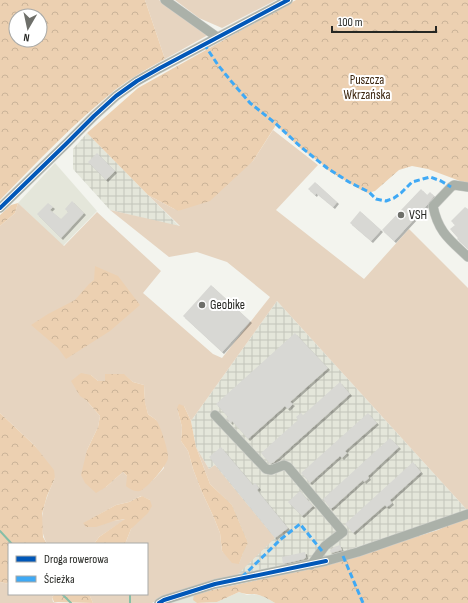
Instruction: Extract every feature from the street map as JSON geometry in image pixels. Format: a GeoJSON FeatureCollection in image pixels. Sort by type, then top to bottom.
{"type":"FeatureCollection","features":[{"type":"Feature","properties":{"kind":"street"},"geometry":{"type":"LineString","coordinates":[[165,0],[217,38]]}},
{"type":"Feature","properties":{"kind":"street"},"geometry":{"type":"LineString","coordinates":[[0,208],[116,96],[137,81],[160,68],[288,0]]}},
{"type":"Feature","properties":{"kind":"street"},"geometry":{"type":"LineString","coordinates":[[468,187],[454,185],[433,206],[438,224],[445,235],[468,257]]}},
{"type":"Feature","properties":{"kind":"street"},"geometry":{"type":"LineString","coordinates":[[215,415],[266,469],[272,470],[284,465],[288,467],[344,532],[325,546],[311,565]]}},
{"type":"Feature","properties":{"kind":"street"},"geometry":{"type":"LineString","coordinates":[[159,603],[170,598],[215,584],[311,565],[358,552],[468,514]]}},
{"type":"Feature","properties":{"kind":"shaded area"},"geometry":{"type":"Polygon","coordinates":[[[145,0],[159,0],[208,35],[165,59],[145,0]]]}},
{"type":"Feature","properties":{"kind":"shaded area"},"geometry":{"type":"Polygon","coordinates":[[[175,0],[276,0],[222,28],[199,18],[175,0]]]}},
{"type":"Feature","properties":{"kind":"shaded area"},"geometry":{"type":"Polygon","coordinates":[[[273,130],[318,165],[276,210],[364,279],[409,229],[468,288],[468,511],[277,301],[191,421],[184,406],[177,408],[182,427],[181,441],[188,451],[201,490],[220,533],[222,551],[239,564],[248,543],[232,505],[210,484],[196,447],[209,469],[215,465],[275,538],[236,576],[161,598],[152,603],[93,603],[89,595],[148,595],[148,543],[125,543],[131,529],[150,500],[141,496],[129,502],[116,505],[84,523],[126,519],[99,537],[95,543],[47,543],[42,527],[43,510],[55,478],[35,446],[0,413],[0,226],[15,213],[18,203],[64,246],[97,212],[161,271],[143,293],[213,354],[222,358],[270,297],[227,262],[197,252],[169,257],[110,210],[180,226],[148,195],[178,211],[253,161],[273,130]],[[123,374],[105,381],[98,381],[91,375],[86,400],[100,416],[98,427],[87,450],[106,487],[123,472],[141,490],[164,468],[156,420],[148,414],[145,403],[144,385],[133,382],[123,374]]]}},
{"type":"Feature","properties":{"kind":"shaded area"},"geometry":{"type":"Polygon","coordinates":[[[87,133],[180,227],[110,210],[73,169],[73,149],[87,133]]]}},
{"type":"Feature","properties":{"kind":"shaded area"},"geometry":{"type":"Polygon","coordinates":[[[55,163],[97,211],[63,246],[18,203],[55,163]]]}},
{"type":"Feature","properties":{"kind":"shaded area"},"geometry":{"type":"Polygon","coordinates":[[[277,301],[468,511],[330,556],[236,576],[215,465],[209,469],[196,447],[191,421],[277,301]]]}},
{"type":"Feature","properties":{"kind":"shaded area"},"geometry":{"type":"Polygon","coordinates":[[[0,582],[8,584],[8,595],[54,595],[52,597],[53,602],[58,603],[0,603],[0,582]]]}},
{"type":"Feature","properties":{"kind":"shaded area"},"geometry":{"type":"Polygon","coordinates":[[[239,592],[247,595],[252,594],[264,596],[275,603],[197,603],[217,602],[239,592]]]}},
{"type":"Feature","properties":{"kind":"shaded area"},"geometry":{"type":"Polygon","coordinates":[[[194,594],[197,603],[166,603],[194,594]]]}},
{"type":"Feature","properties":{"kind":"green space"},"geometry":{"type":"Polygon","coordinates":[[[0,0],[145,0],[165,59],[127,81],[115,90],[56,143],[0,200],[0,0]]]}},
{"type":"Feature","properties":{"kind":"green space","name":"Puszcza Wkrzańska"},"geometry":{"type":"Polygon","coordinates":[[[296,0],[468,0],[468,184],[428,169],[412,166],[399,170],[375,191],[368,193],[328,170],[300,148],[276,125],[253,161],[210,201],[178,211],[148,195],[87,133],[138,88],[296,0]]]}},
{"type":"Feature","properties":{"kind":"green space"},"geometry":{"type":"Polygon","coordinates":[[[18,203],[15,213],[0,226],[0,215],[11,205],[18,203]]]}},
{"type":"Feature","properties":{"kind":"green space"},"geometry":{"type":"Polygon","coordinates":[[[95,266],[118,276],[140,305],[110,331],[66,359],[58,348],[31,325],[75,300],[94,280],[95,266]]]}},
{"type":"Feature","properties":{"kind":"green space"},"geometry":{"type":"Polygon","coordinates":[[[81,373],[91,375],[98,381],[105,381],[105,374],[124,374],[133,382],[144,385],[145,402],[148,414],[156,420],[160,427],[166,444],[168,458],[167,462],[156,476],[140,491],[134,491],[126,486],[127,476],[123,472],[106,487],[96,493],[85,483],[81,475],[87,450],[98,427],[100,416],[86,400],[80,396],[71,381],[81,373]]]}},
{"type":"Feature","properties":{"kind":"green space"},"geometry":{"type":"Polygon","coordinates":[[[179,404],[184,406],[191,421],[196,447],[210,484],[232,505],[248,543],[239,564],[232,563],[222,551],[220,533],[201,490],[188,451],[181,441],[182,427],[177,408],[179,404]]]}},
{"type":"Feature","properties":{"kind":"green space"},"geometry":{"type":"Polygon","coordinates":[[[0,413],[35,446],[54,470],[55,478],[47,496],[42,514],[43,537],[46,543],[8,543],[8,584],[0,582],[0,413]]]}},
{"type":"Feature","properties":{"kind":"green space"},"geometry":{"type":"Polygon","coordinates":[[[142,496],[150,500],[152,506],[148,513],[131,529],[125,543],[95,543],[99,537],[125,519],[96,527],[86,527],[83,523],[116,505],[129,502],[142,496]]]}},
{"type":"Feature","properties":{"kind":"green space"},"geometry":{"type":"Polygon","coordinates":[[[468,515],[468,603],[275,603],[255,594],[239,592],[217,602],[197,603],[193,600],[194,594],[325,565],[438,530],[468,515]]]}},
{"type":"Feature","properties":{"kind":"green space"},"geometry":{"type":"Polygon","coordinates":[[[54,595],[89,595],[93,603],[54,602],[52,597],[54,595]]]}},
{"type":"Feature","properties":{"kind":"building"},"geometry":{"type":"Polygon","coordinates":[[[97,153],[115,171],[106,180],[88,162],[97,153]]]}},
{"type":"Feature","properties":{"kind":"building"},"geometry":{"type":"Polygon","coordinates":[[[315,182],[337,202],[333,207],[316,193],[315,195],[308,189],[315,182]]]}},
{"type":"Feature","properties":{"kind":"building"},"geometry":{"type":"Polygon","coordinates":[[[421,189],[427,195],[430,192],[434,196],[394,241],[382,230],[421,189]]]}},
{"type":"Feature","properties":{"kind":"building"},"geometry":{"type":"Polygon","coordinates":[[[72,201],[84,213],[61,238],[37,214],[48,203],[53,207],[50,210],[61,219],[68,212],[65,209],[72,201]]]}},
{"type":"Feature","properties":{"kind":"building"},"geometry":{"type":"Polygon","coordinates":[[[465,207],[468,209],[468,249],[457,239],[458,238],[450,229],[455,225],[451,221],[465,207]]]}},
{"type":"Feature","properties":{"kind":"building"},"geometry":{"type":"Polygon","coordinates":[[[360,211],[381,230],[371,241],[350,223],[360,211]]]}},
{"type":"Feature","properties":{"kind":"building"},"geometry":{"type":"Polygon","coordinates":[[[211,285],[250,321],[222,352],[183,316],[211,285]]]}},
{"type":"Feature","properties":{"kind":"building"},"geometry":{"type":"Polygon","coordinates":[[[295,333],[328,368],[290,402],[293,404],[288,409],[285,406],[248,439],[232,421],[231,423],[226,418],[228,417],[216,404],[295,333]]]}},
{"type":"Feature","properties":{"kind":"building"},"geometry":{"type":"Polygon","coordinates":[[[340,382],[350,394],[270,464],[261,453],[298,420],[296,417],[301,413],[303,415],[340,382]]]}},
{"type":"Feature","properties":{"kind":"building"},"geometry":{"type":"Polygon","coordinates":[[[368,413],[377,423],[345,451],[347,453],[342,458],[340,456],[310,483],[301,473],[368,413]]]}},
{"type":"Feature","properties":{"kind":"building"},"geometry":{"type":"Polygon","coordinates":[[[390,438],[399,447],[368,476],[369,478],[364,482],[363,480],[331,509],[323,499],[390,438]]]}},
{"type":"Feature","properties":{"kind":"building"},"geometry":{"type":"Polygon","coordinates":[[[221,447],[253,485],[255,483],[259,488],[257,490],[288,528],[275,538],[209,457],[221,447]]]}},
{"type":"Feature","properties":{"kind":"building"},"geometry":{"type":"Polygon","coordinates":[[[413,462],[421,472],[390,500],[392,503],[387,507],[385,505],[353,533],[345,524],[413,462]]]}},
{"type":"Feature","properties":{"kind":"building"},"geometry":{"type":"Polygon","coordinates":[[[300,491],[313,506],[302,516],[288,502],[300,491]]]}},
{"type":"Feature","properties":{"kind":"building"},"geometry":{"type":"Polygon","coordinates":[[[340,545],[342,550],[331,553],[330,550],[340,545]]]}},
{"type":"Feature","properties":{"kind":"building"},"geometry":{"type":"Polygon","coordinates":[[[305,552],[306,557],[304,559],[283,564],[282,557],[305,552]]]}},
{"type":"Feature","properties":{"kind":"waterway"},"geometry":{"type":"LineString","coordinates":[[0,531],[11,543]]}},
{"type":"Feature","properties":{"kind":"waterway"},"geometry":{"type":"LineString","coordinates":[[63,595],[71,603]]}},
{"type":"Feature","properties":{"kind":"waterway"},"geometry":{"type":"LineString","coordinates":[[130,595],[130,603]]}},
{"type":"Feature","properties":{"kind":"marked path"},"geometry":{"type":"LineString","coordinates":[[204,44],[218,65],[250,103],[327,168],[349,182],[369,192],[376,199],[386,201],[394,198],[412,182],[430,177],[451,187]]}},
{"type":"Feature","properties":{"kind":"marked path"},"geometry":{"type":"LineString","coordinates":[[242,577],[281,539],[300,524],[322,551]]}},
{"type":"Feature","properties":{"kind":"marked path"},"geometry":{"type":"LineString","coordinates":[[343,556],[363,603]]}},
{"type":"Feature","properties":{"kind":"cycle path"},"geometry":{"type":"LineString","coordinates":[[0,208],[116,96],[137,81],[160,68],[288,0]]}},
{"type":"Feature","properties":{"kind":"cycle path"},"geometry":{"type":"LineString","coordinates":[[159,603],[164,600],[215,584],[326,561]]}},
{"type":"Feature","properties":{"kind":"place","name":"VSH"},"geometry":{"type":"Point","coordinates":[401,215]}},
{"type":"Feature","properties":{"kind":"place","name":"Geobike"},"geometry":{"type":"Point","coordinates":[202,305]}}]}
